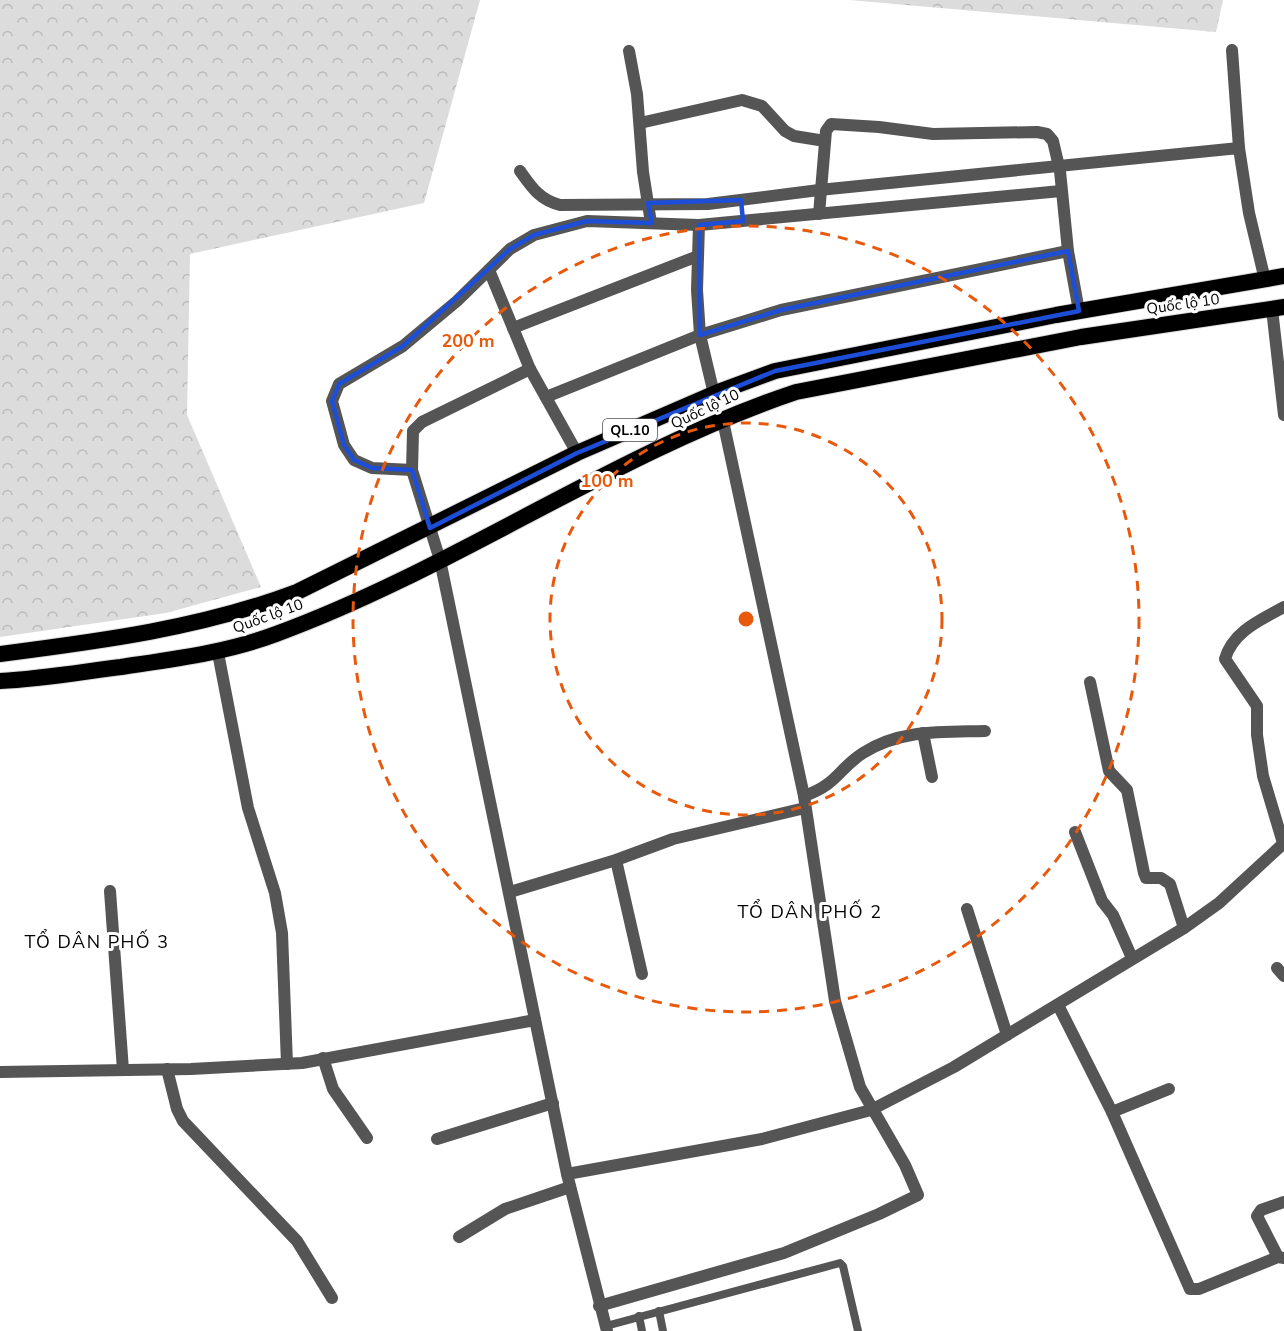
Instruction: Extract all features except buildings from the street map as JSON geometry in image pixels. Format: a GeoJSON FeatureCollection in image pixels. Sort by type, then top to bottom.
{"type":"FeatureCollection","features":[{"type":"Feature","properties":{"kind":"highway","name":"Quốc lộ 10"},"geometry":{"type":"LineString","coordinates":[[0,654],[135,636],[204,622],[252,609],[297,592],[430,528],[577,453],[714,394],[775,371],[1079,311],[1284,276]]}},
{"type":"Feature","properties":{"kind":"highway","name":"Quốc lộ 10"},"geometry":{"type":"LineString","coordinates":[[0,681],[218,653],[318,617],[440,560],[592,480],[723,421],[796,392],[1081,337],[1278,308]]}},
{"type":"Feature","properties":{"kind":"street"},"geometry":{"type":"LineString","coordinates":[[1232,50],[1239,148],[1265,280]]}},
{"type":"Feature","properties":{"kind":"street"},"geometry":{"type":"LineString","coordinates":[[629,51],[650,213]]}},
{"type":"Feature","properties":{"kind":"street"},"geometry":{"type":"LineString","coordinates":[[640,123],[741,100],[762,106],[785,131],[794,136],[825,141]]}},
{"type":"Feature","properties":{"kind":"street"},"geometry":{"type":"LineString","coordinates":[[819,202],[826,130],[831,124],[933,134],[1037,132],[1047,134],[1053,141],[1060,178],[1068,251],[1079,311]]}},
{"type":"Feature","properties":{"kind":"street"},"geometry":{"type":"LineString","coordinates":[[520,171],[535,192],[547,202],[650,213],[699,225],[742,211],[1060,178],[1239,148]]}},
{"type":"Feature","properties":{"kind":"street"},"geometry":{"type":"LineString","coordinates":[[412,470],[372,468],[354,460],[344,445],[332,401],[339,384],[403,346],[457,301],[510,249],[534,235],[587,221],[708,204],[742,211],[1060,178]]}},
{"type":"Feature","properties":{"kind":"street"},"geometry":{"type":"LineString","coordinates":[[699,225],[697,290],[700,334],[714,394]]}},
{"type":"Feature","properties":{"kind":"street"},"geometry":{"type":"LineString","coordinates":[[546,397],[700,334],[781,310],[1068,251]]}},
{"type":"Feature","properties":{"kind":"street"},"geometry":{"type":"LineString","coordinates":[[513,328],[698,256]]}},
{"type":"Feature","properties":{"kind":"street"},"geometry":{"type":"LineString","coordinates":[[489,270],[530,369],[577,453]]}},
{"type":"Feature","properties":{"kind":"street"},"geometry":{"type":"LineString","coordinates":[[1278,308],[1284,415]]}},
{"type":"Feature","properties":{"kind":"street"},"geometry":{"type":"LineString","coordinates":[[530,369],[422,422],[413,431],[412,470],[440,560],[567,1174],[606,1328]]}},
{"type":"Feature","properties":{"kind":"street"},"geometry":{"type":"LineString","coordinates":[[599,1306],[784,1252],[914,1197],[918,1190],[860,1087],[835,1001],[805,802],[723,421]]}},
{"type":"Feature","properties":{"kind":"street"},"geometry":{"type":"LineString","coordinates":[[567,1174],[762,1139],[871,1110],[908,1093],[1058,1005],[1184,928],[1219,903],[1283,843],[1263,776],[1257,735],[1257,706],[1225,659],[1228,649],[1243,632],[1284,607]]}},
{"type":"Feature","properties":{"kind":"street"},"geometry":{"type":"LineString","coordinates":[[218,653],[248,808],[275,893],[282,933],[287,1064]]}},
{"type":"Feature","properties":{"kind":"street"},"geometry":{"type":"LineString","coordinates":[[1090,681],[1109,771],[1127,790],[1144,873],[1146,878],[1161,878],[1170,884],[1184,928]]}},
{"type":"Feature","properties":{"kind":"street"},"geometry":{"type":"LineString","coordinates":[[510,892],[715,827],[805,802],[834,782],[851,761],[901,736],[922,732],[985,731]]}},
{"type":"Feature","properties":{"kind":"street"},"geometry":{"type":"LineString","coordinates":[[922,732],[932,777]]}},
{"type":"Feature","properties":{"kind":"street"},"geometry":{"type":"LineString","coordinates":[[1075,832],[1102,901],[1113,915],[1132,958]]}},
{"type":"Feature","properties":{"kind":"street"},"geometry":{"type":"LineString","coordinates":[[616,860],[642,974]]}},
{"type":"Feature","properties":{"kind":"street"},"geometry":{"type":"LineString","coordinates":[[110,891],[123,1070]]}},
{"type":"Feature","properties":{"kind":"street"},"geometry":{"type":"LineString","coordinates":[[967,909],[1007,1035]]}},
{"type":"Feature","properties":{"kind":"street"},"geometry":{"type":"LineString","coordinates":[[1058,1005],[1112,1112],[1190,1289],[1199,1289],[1281,1258],[1257,1216],[1261,1210],[1284,1202]]}},
{"type":"Feature","properties":{"kind":"street"},"geometry":{"type":"LineString","coordinates":[[0,1072],[287,1064],[535,1020]]}},
{"type":"Feature","properties":{"kind":"street"},"geometry":{"type":"LineString","coordinates":[[323,1058],[333,1089],[367,1138]]}},
{"type":"Feature","properties":{"kind":"street"},"geometry":{"type":"LineString","coordinates":[[168,1069],[177,1109],[183,1121],[297,1241],[332,1298]]}},
{"type":"Feature","properties":{"kind":"street"},"geometry":{"type":"LineString","coordinates":[[1112,1112],[1169,1089]]}},
{"type":"Feature","properties":{"kind":"street"},"geometry":{"type":"LineString","coordinates":[[437,1139],[552,1104]]}},
{"type":"Feature","properties":{"kind":"street"},"geometry":{"type":"LineString","coordinates":[[459,1237],[505,1209],[570,1187]]}},
{"type":"Feature","properties":{"kind":"lane"},"geometry":{"type":"LineString","coordinates":[[606,1328],[639,1316],[840,1263],[843,1266],[858,1331]]}},
{"type":"Feature","properties":{"kind":"lane"},"geometry":{"type":"LineString","coordinates":[[658,1311],[663,1331]]}},
{"type":"Feature","properties":{"kind":"lane"},"geometry":{"type":"LineString","coordinates":[[639,1316],[642,1331]]}},
{"type":"Feature","properties":{"kind":"highlighted area"},"geometry":{"type":"Polygon","coordinates":[[[741,200],[743,221],[699,225],[700,335],[781,310],[1068,251],[1079,311],[775,371],[577,453],[430,528],[412,470],[372,468],[354,460],[344,445],[332,401],[339,384],[403,346],[510,249],[534,235],[587,221],[652,223],[648,203],[741,200]]]}},
{"type":"Feature","properties":{"kind":"green space"},"geometry":{"type":"Polygon","coordinates":[[[0,0],[480,0],[424,203],[190,254],[187,415],[261,587],[166,613],[0,637],[0,0]]]}},
{"type":"Feature","properties":{"kind":"green space"},"geometry":{"type":"Polygon","coordinates":[[[849,0],[1223,0],[1216,32],[849,0]]]}},
{"type":"Feature","properties":{"kind":"district","name":"TỔ DÂN PHỐ 2"},"geometry":{"type":"Point","coordinates":[810,912]}},
{"type":"Feature","properties":{"kind":"district","name":"TỔ DÂN PHỐ 3"},"geometry":{"type":"Point","coordinates":[97,942]}}]}
